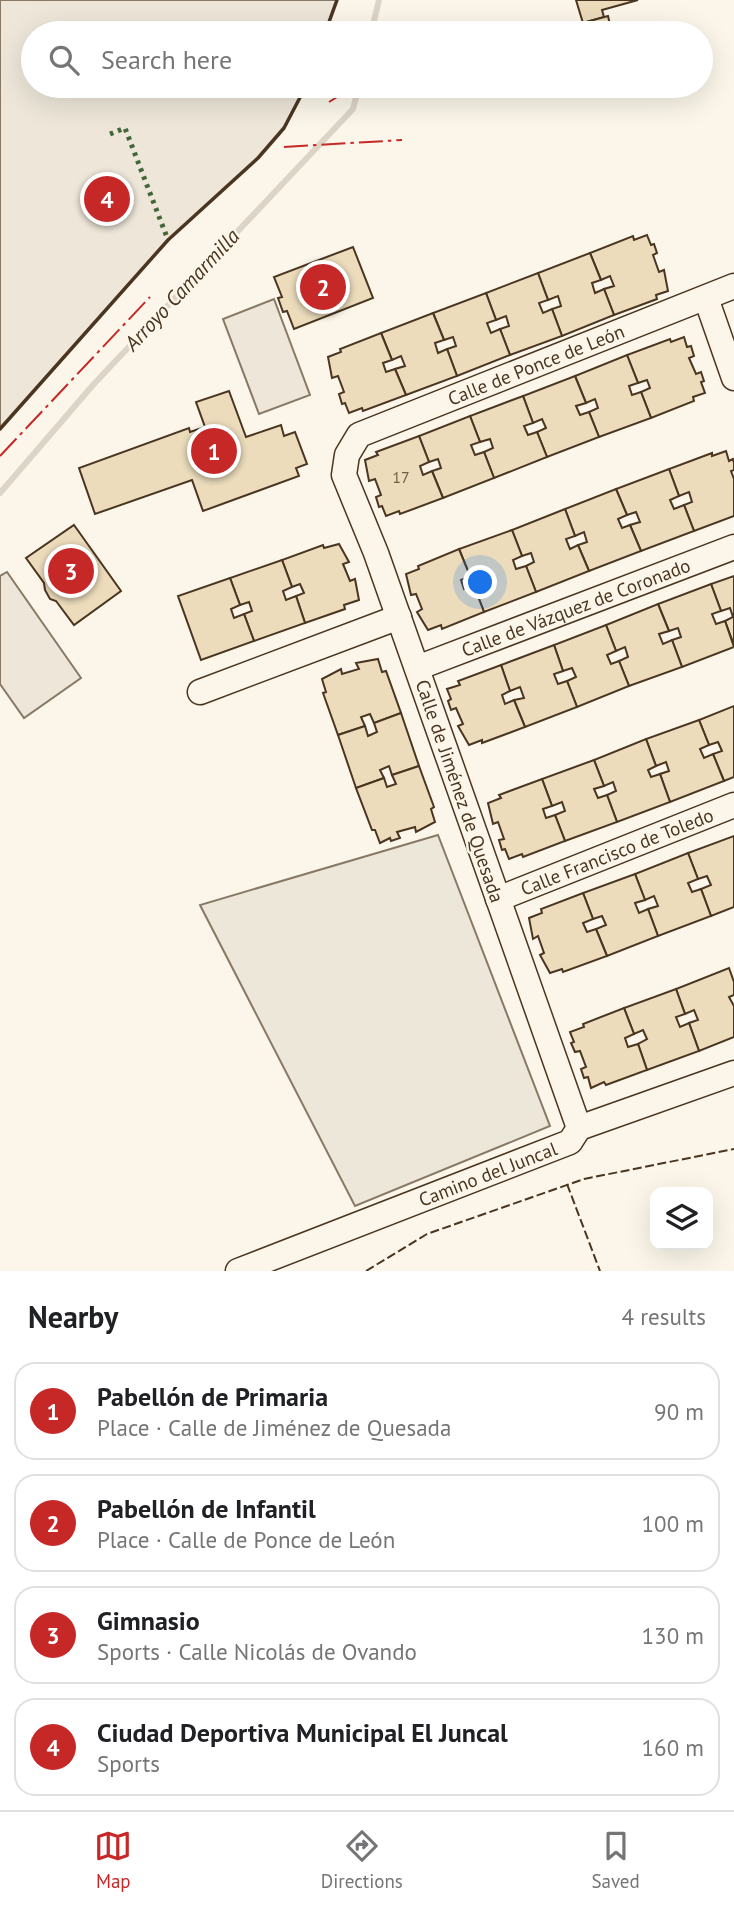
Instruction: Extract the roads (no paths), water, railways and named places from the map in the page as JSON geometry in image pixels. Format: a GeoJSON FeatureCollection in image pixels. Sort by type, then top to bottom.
{"type":"FeatureCollection","features":[{"type":"Feature","properties":{"kind":"street","name":"Calle de Ponce de León"},"geometry":{"type":"LineString","coordinates":[[347,456],[359,435],[734,286]]}},
{"type":"Feature","properties":{"kind":"street"},"geometry":{"type":"LineString","coordinates":[[706,298],[734,378]]}},
{"type":"Feature","properties":{"kind":"street","name":"Calle de Jiménez de Quesada"},"geometry":{"type":"LineString","coordinates":[[347,456],[344,475],[376,553],[579,1128]]}},
{"type":"Feature","properties":{"kind":"street","name":"Calle de Vázquez de Coronado"},"geometry":{"type":"LineString","coordinates":[[417,668],[734,547]]}},
{"type":"Feature","properties":{"kind":"street"},"geometry":{"type":"LineString","coordinates":[[200,692],[399,617]]}},
{"type":"Feature","properties":{"kind":"street","name":"Calle Francisco de Toledo"},"geometry":{"type":"LineString","coordinates":[[498,898],[734,805]]}},
{"type":"Feature","properties":{"kind":"street","name":"Camino del Juncal"},"geometry":{"type":"LineString","coordinates":[[238,1271],[570,1142],[579,1128],[734,1073]]}},
{"type":"Feature","properties":{"kind":"waterway","name":"Arroyo Camarmilla"},"geometry":{"type":"LineString","coordinates":[[374,21],[379,0]]}},
{"type":"Feature","properties":{"kind":"waterway","name":"Arroyo Camarmilla"},"geometry":{"type":"LineString","coordinates":[[0,493],[93,385],[353,109],[356,98]]}},
{"type":"Feature","properties":{"kind":"place","name":"Ciudad Deportiva Municipal El Juncal"},"geometry":{"type":"Point","coordinates":[107,199]}},
{"type":"Feature","properties":{"kind":"place","name":"Pabellón de Infantil"},"geometry":{"type":"Point","coordinates":[323,287]}},
{"type":"Feature","properties":{"kind":"place","name":"Pabellón de Primaria"},"geometry":{"type":"Point","coordinates":[214,451]}},
{"type":"Feature","properties":{"kind":"place","name":"Gimnasio"},"geometry":{"type":"Point","coordinates":[71,571]}}]}
